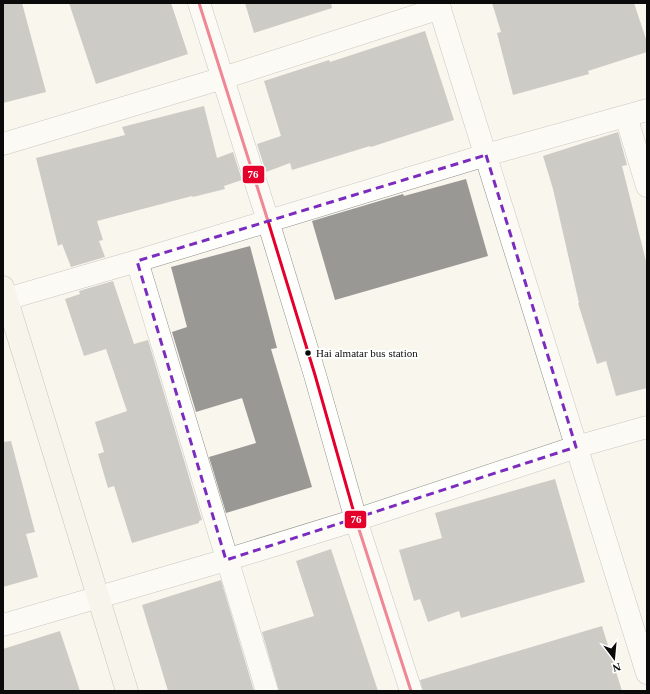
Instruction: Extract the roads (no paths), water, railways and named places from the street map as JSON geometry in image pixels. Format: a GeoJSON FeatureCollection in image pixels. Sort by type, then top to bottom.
{"type":"FeatureCollection","features":[{"type":"Feature","properties":{"kind":"street"},"geometry":{"type":"LineString","coordinates":[[199,3],[315,375],[356,520],[411,691]]}},
{"type":"Feature","properties":{"kind":"street"},"geometry":{"type":"LineString","coordinates":[[3,144],[223,78],[439,6],[647,673]]}},
{"type":"Feature","properties":{"kind":"street"},"geometry":{"type":"LineString","coordinates":[[127,691],[4,295],[137,261],[486,155],[647,110]]}},
{"type":"Feature","properties":{"kind":"street"},"geometry":{"type":"LineString","coordinates":[[626,116],[647,186]]}},
{"type":"Feature","properties":{"kind":"street"},"geometry":{"type":"LineString","coordinates":[[137,261],[226,560],[267,691]]}},
{"type":"Feature","properties":{"kind":"street"},"geometry":{"type":"LineString","coordinates":[[3,625],[226,560],[356,520],[576,447],[647,427]]}},
{"type":"Feature","properties":{"kind":"place","name":"Hai almatar bus station"},"geometry":{"type":"Point","coordinates":[308,353]}}]}
